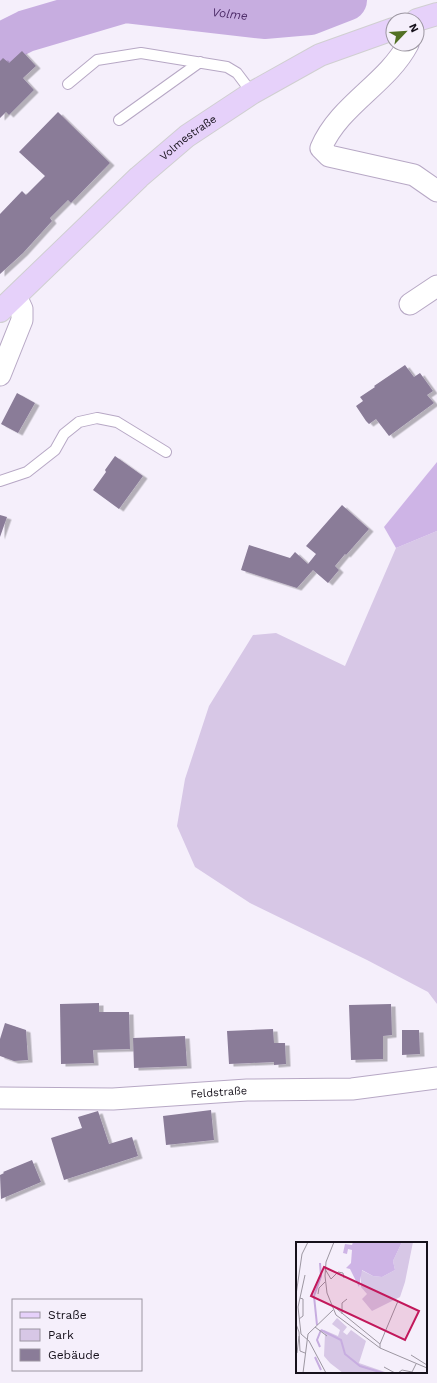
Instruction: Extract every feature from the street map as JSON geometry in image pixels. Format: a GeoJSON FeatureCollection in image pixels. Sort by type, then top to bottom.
{"type":"FeatureCollection","features":[{"type":"Feature","properties":{"kind":"main road"},"geometry":{"type":"LineString","coordinates":[[425,18],[437,14]]}},
{"type":"Feature","properties":{"kind":"main road","name":"Volmestraße"},"geometry":{"type":"LineString","coordinates":[[0,311],[139,177],[187,136],[252,93],[320,56],[385,32]]}},
{"type":"Feature","properties":{"kind":"street"},"geometry":{"type":"LineString","coordinates":[[402,52],[390,69],[344,113],[325,137],[321,148],[329,156],[414,175],[437,191]]}},
{"type":"Feature","properties":{"kind":"street"},"geometry":{"type":"LineString","coordinates":[[410,304],[437,286]]}},
{"type":"Feature","properties":{"kind":"street"},"geometry":{"type":"LineString","coordinates":[[0,375],[22,320],[22,309],[16,296]]}},
{"type":"Feature","properties":{"kind":"street","name":"Feldstraße"},"geometry":{"type":"LineString","coordinates":[[0,1098],[113,1099],[246,1090],[352,1089],[437,1078]]}},
{"type":"Feature","properties":{"kind":"lane"},"geometry":{"type":"LineString","coordinates":[[68,84],[97,60],[141,53],[227,67],[237,74],[252,93]]}},
{"type":"Feature","properties":{"kind":"lane"},"geometry":{"type":"LineString","coordinates":[[119,120],[200,62]]}},
{"type":"Feature","properties":{"kind":"lane"},"geometry":{"type":"LineString","coordinates":[[0,481],[27,472],[55,450],[64,434],[79,422],[97,418],[117,422],[166,452]]}},
{"type":"Feature","properties":{"kind":"green space"},"geometry":{"type":"Polygon","coordinates":[[[437,531],[437,1004],[428,992],[367,960],[250,903],[195,867],[177,826],[185,779],[209,706],[253,635],[276,633],[345,666],[396,548],[437,531]]]}},
{"type":"Feature","properties":{"kind":"shaded area"},"geometry":{"type":"Polygon","coordinates":[[[437,462],[437,531],[396,548],[384,527],[437,462]]]}},
{"type":"Feature","properties":{"kind":"building"},"geometry":{"type":"Polygon","coordinates":[[[22,51],[36,66],[23,78],[34,90],[9,115],[6,112],[0,118],[0,61],[3,58],[9,63],[22,51]]]}},
{"type":"Feature","properties":{"kind":"building"},"geometry":{"type":"Polygon","coordinates":[[[58,112],[110,163],[71,203],[68,200],[50,218],[52,221],[23,253],[0,274],[0,214],[22,191],[26,195],[45,176],[19,152],[58,112]]]}},
{"type":"Feature","properties":{"kind":"building"},"geometry":{"type":"Polygon","coordinates":[[[405,365],[414,377],[420,373],[433,391],[427,395],[434,403],[389,436],[376,419],[369,424],[356,406],[363,401],[360,397],[405,365]]]}},
{"type":"Feature","properties":{"kind":"building"},"geometry":{"type":"Polygon","coordinates":[[[17,393],[35,403],[18,433],[1,424],[17,393]]]}},
{"type":"Feature","properties":{"kind":"building"},"geometry":{"type":"Polygon","coordinates":[[[115,456],[143,476],[119,509],[93,490],[115,456]]]}},
{"type":"Feature","properties":{"kind":"building"},"geometry":{"type":"Polygon","coordinates":[[[342,505],[369,529],[335,566],[339,570],[328,583],[313,570],[297,588],[241,570],[249,545],[290,558],[295,552],[308,564],[316,554],[306,546],[342,505]]]}},
{"type":"Feature","properties":{"kind":"building"},"geometry":{"type":"Polygon","coordinates":[[[0,515],[7,517],[0,537],[0,515]]]}},
{"type":"Feature","properties":{"kind":"building"},"geometry":{"type":"Polygon","coordinates":[[[99,1003],[99,1012],[129,1012],[130,1049],[93,1050],[94,1063],[61,1064],[60,1004],[99,1003]]]}},
{"type":"Feature","properties":{"kind":"building"},"geometry":{"type":"Polygon","coordinates":[[[391,1004],[392,1035],[383,1036],[383,1059],[351,1060],[349,1005],[391,1004]]]}},
{"type":"Feature","properties":{"kind":"building"},"geometry":{"type":"Polygon","coordinates":[[[5,1023],[26,1030],[28,1060],[14,1061],[0,1056],[0,1039],[5,1023]]]}},
{"type":"Feature","properties":{"kind":"building"},"geometry":{"type":"Polygon","coordinates":[[[273,1029],[274,1043],[285,1043],[286,1064],[274,1065],[274,1062],[229,1064],[227,1031],[273,1029]]]}},
{"type":"Feature","properties":{"kind":"building"},"geometry":{"type":"Polygon","coordinates":[[[402,1030],[419,1030],[420,1054],[402,1055],[402,1030]]]}},
{"type":"Feature","properties":{"kind":"building"},"geometry":{"type":"Polygon","coordinates":[[[185,1036],[187,1066],[134,1068],[133,1038],[185,1036]]]}},
{"type":"Feature","properties":{"kind":"building"},"geometry":{"type":"Polygon","coordinates":[[[211,1110],[214,1140],[166,1145],[163,1116],[211,1110]]]}},
{"type":"Feature","properties":{"kind":"building"},"geometry":{"type":"Polygon","coordinates":[[[98,1111],[109,1144],[132,1137],[138,1156],[64,1180],[51,1138],[82,1128],[78,1117],[98,1111]]]}},
{"type":"Feature","properties":{"kind":"building"},"geometry":{"type":"Polygon","coordinates":[[[32,1160],[41,1182],[1,1199],[0,1175],[4,1173],[3,1172],[32,1160]]]}},
{"type":"Feature","properties":{"kind":"waterway","name":"Volme"},"geometry":{"type":"LineString","coordinates":[[0,44],[26,31],[124,2],[264,18],[310,14],[346,0]]}}]}
